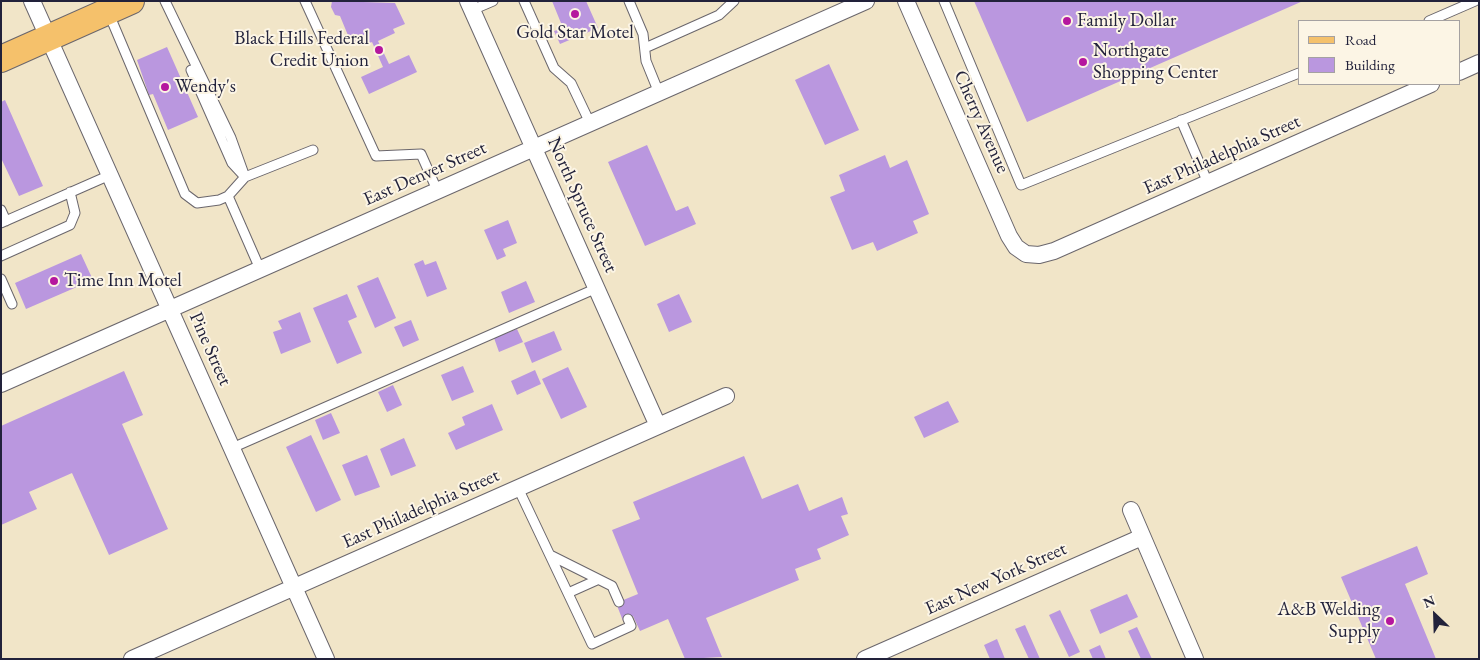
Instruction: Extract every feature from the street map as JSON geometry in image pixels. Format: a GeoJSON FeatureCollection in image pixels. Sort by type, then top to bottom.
{"type":"FeatureCollection","features":[{"type":"Feature","properties":{"kind":"main road"},"geometry":{"type":"LineString","coordinates":[[1,59],[110,7]]}},
{"type":"Feature","properties":{"kind":"street","name":"Pine Street"},"geometry":{"type":"LineString","coordinates":[[32,1],[326,659]]}},
{"type":"Feature","properties":{"kind":"street","name":"East Denver Street"},"geometry":{"type":"LineString","coordinates":[[1,384],[866,1]]}},
{"type":"Feature","properties":{"kind":"street","name":"Cherry Avenue"},"geometry":{"type":"LineString","coordinates":[[906,1],[1009,236],[1016,247],[1026,254]]}},
{"type":"Feature","properties":{"kind":"street","name":"North Spruce Street"},"geometry":{"type":"LineString","coordinates":[[470,6],[535,147],[658,426]]}},
{"type":"Feature","properties":{"kind":"street"},"geometry":{"type":"LineString","coordinates":[[1460,72],[1479,63]]}},
{"type":"Feature","properties":{"kind":"street","name":"East Philadelphia Street"},"geometry":{"type":"LineString","coordinates":[[1026,254],[1039,255],[1054,251],[1422,86]]}},
{"type":"Feature","properties":{"kind":"street","name":"East Philadelphia Street"},"geometry":{"type":"LineString","coordinates":[[132,659],[726,396]]}},
{"type":"Feature","properties":{"kind":"street"},"geometry":{"type":"LineString","coordinates":[[1131,510],[1195,659]]}},
{"type":"Feature","properties":{"kind":"street","name":"East New York Street"},"geometry":{"type":"LineString","coordinates":[[865,659],[1142,537]]}},
{"type":"Feature","properties":{"kind":"lane"},"geometry":{"type":"LineString","coordinates":[[165,1],[231,138],[245,177]]}},
{"type":"Feature","properties":{"kind":"lane"},"geometry":{"type":"LineString","coordinates":[[304,1],[376,156],[421,154],[437,190]]}},
{"type":"Feature","properties":{"kind":"lane"},"geometry":{"type":"LineString","coordinates":[[470,6],[493,1]]}},
{"type":"Feature","properties":{"kind":"lane"},"geometry":{"type":"LineString","coordinates":[[524,1],[554,68],[571,83],[590,123]]}},
{"type":"Feature","properties":{"kind":"lane"},"geometry":{"type":"LineString","coordinates":[[629,1],[643,34],[646,61],[659,92]]}},
{"type":"Feature","properties":{"kind":"lane"},"geometry":{"type":"LineString","coordinates":[[645,48],[719,15],[734,1]]}},
{"type":"Feature","properties":{"kind":"lane"},"geometry":{"type":"LineString","coordinates":[[944,1],[1021,185],[1298,72]]}},
{"type":"Feature","properties":{"kind":"lane"},"geometry":{"type":"LineString","coordinates":[[1431,20],[1475,1]]}},
{"type":"Feature","properties":{"kind":"lane"},"geometry":{"type":"LineString","coordinates":[[110,7],[185,194],[197,203],[219,200],[228,196],[245,177],[313,150]]}},
{"type":"Feature","properties":{"kind":"lane"},"geometry":{"type":"LineString","coordinates":[[1182,120],[1208,183]]}},
{"type":"Feature","properties":{"kind":"lane"},"geometry":{"type":"LineString","coordinates":[[1,210],[4,222],[110,174]]}},
{"type":"Feature","properties":{"kind":"lane"},"geometry":{"type":"LineString","coordinates":[[1,256],[70,225],[75,213],[70,192]]}},
{"type":"Feature","properties":{"kind":"lane"},"geometry":{"type":"LineString","coordinates":[[228,196],[260,269]]}},
{"type":"Feature","properties":{"kind":"lane"},"geometry":{"type":"LineString","coordinates":[[1,279],[12,304]]}},
{"type":"Feature","properties":{"kind":"lane"},"geometry":{"type":"LineString","coordinates":[[232,448],[597,288]]}},
{"type":"Feature","properties":{"kind":"lane"},"geometry":{"type":"LineString","coordinates":[[518,488],[592,644],[631,626],[628,619]]}},
{"type":"Feature","properties":{"kind":"lane"},"geometry":{"type":"LineString","coordinates":[[550,554],[597,580],[612,586],[620,602]]}},
{"type":"Feature","properties":{"kind":"lane"},"geometry":{"type":"LineString","coordinates":[[568,593],[597,580]]}},
{"type":"Feature","properties":{"kind":"building","name":"Black Hills Federal Credit Union"},"geometry":{"type":"Polygon","coordinates":[[[332,1],[395,3],[405,24],[393,29],[395,33],[378,41],[389,64],[409,55],[417,72],[369,94],[361,77],[383,67],[372,42],[363,46],[361,41],[352,45],[340,16],[335,15],[331,7],[332,1]]]}},
{"type":"Feature","properties":{"kind":"building","name":"Gold Star Motel"},"geometry":{"type":"Polygon","coordinates":[[[552,1],[586,1],[598,28],[560,44],[554,31],[563,28],[552,1]]]}},
{"type":"Feature","properties":{"kind":"building","name":"Northgate Shopping Center"},"geometry":{"type":"Polygon","coordinates":[[[974,1],[1303,1],[1027,122],[974,1]]]}},
{"type":"Feature","properties":{"kind":"building","name":"Wendy's"},"geometry":{"type":"Polygon","coordinates":[[[167,47],[198,117],[168,130],[153,94],[149,95],[137,60],[167,47]]]}},
{"type":"Feature","properties":{"kind":"building"},"geometry":{"type":"Polygon","coordinates":[[[829,64],[859,130],[825,145],[795,80],[829,64]]]}},
{"type":"Feature","properties":{"kind":"building"},"geometry":{"type":"Polygon","coordinates":[[[5,100],[43,186],[19,196],[1,158],[1,102],[5,100]]]}},
{"type":"Feature","properties":{"kind":"building"},"geometry":{"type":"Polygon","coordinates":[[[647,145],[676,211],[688,206],[696,224],[645,246],[608,162],[647,145]]]}},
{"type":"Feature","properties":{"kind":"building"},"geometry":{"type":"Polygon","coordinates":[[[885,155],[890,168],[907,160],[929,214],[913,221],[918,233],[877,251],[873,242],[852,250],[830,197],[845,191],[839,175],[885,155]]]}},
{"type":"Feature","properties":{"kind":"building"},"geometry":{"type":"Polygon","coordinates":[[[508,220],[517,243],[503,249],[506,256],[497,260],[484,230],[508,220]]]}},
{"type":"Feature","properties":{"kind":"building","name":"Time Inn Motel"},"geometry":{"type":"Polygon","coordinates":[[[81,254],[93,280],[26,309],[15,283],[81,254]]]}},
{"type":"Feature","properties":{"kind":"building"},"geometry":{"type":"Polygon","coordinates":[[[423,260],[425,265],[436,261],[447,289],[427,297],[414,264],[423,260]]]}},
{"type":"Feature","properties":{"kind":"building"},"geometry":{"type":"Polygon","coordinates":[[[378,277],[396,318],[375,328],[357,286],[378,277]]]}},
{"type":"Feature","properties":{"kind":"building"},"geometry":{"type":"Polygon","coordinates":[[[526,281],[535,302],[509,313],[501,292],[526,281]]]}},
{"type":"Feature","properties":{"kind":"building"},"geometry":{"type":"Polygon","coordinates":[[[347,294],[357,317],[348,321],[362,353],[337,364],[313,308],[347,294]]]}},
{"type":"Feature","properties":{"kind":"building"},"geometry":{"type":"Polygon","coordinates":[[[679,294],[692,322],[669,332],[657,304],[679,294]]]}},
{"type":"Feature","properties":{"kind":"building"},"geometry":{"type":"Polygon","coordinates":[[[300,312],[311,342],[281,354],[273,332],[282,329],[278,321],[300,312]]]}},
{"type":"Feature","properties":{"kind":"building"},"geometry":{"type":"Polygon","coordinates":[[[411,320],[419,340],[403,347],[394,327],[411,320]]]}},
{"type":"Feature","properties":{"kind":"building"},"geometry":{"type":"Polygon","coordinates":[[[517,329],[523,342],[499,352],[494,338],[517,329]]]}},
{"type":"Feature","properties":{"kind":"building"},"geometry":{"type":"Polygon","coordinates":[[[554,331],[562,350],[532,363],[524,343],[554,331]]]}},
{"type":"Feature","properties":{"kind":"building"},"geometry":{"type":"Polygon","coordinates":[[[463,366],[474,392],[452,401],[441,375],[463,366]]]}},
{"type":"Feature","properties":{"kind":"building"},"geometry":{"type":"Polygon","coordinates":[[[568,367],[587,407],[561,419],[542,379],[568,367]]]}},
{"type":"Feature","properties":{"kind":"building"},"geometry":{"type":"Polygon","coordinates":[[[535,370],[541,384],[517,395],[511,381],[535,370]]]}},
{"type":"Feature","properties":{"kind":"building"},"geometry":{"type":"Polygon","coordinates":[[[124,371],[143,415],[122,424],[168,529],[109,555],[72,473],[29,492],[37,509],[1,525],[1,426],[124,371]]]}},
{"type":"Feature","properties":{"kind":"building"},"geometry":{"type":"Polygon","coordinates":[[[393,385],[402,405],[387,412],[378,392],[393,385]]]}},
{"type":"Feature","properties":{"kind":"building"},"geometry":{"type":"Polygon","coordinates":[[[948,401],[959,422],[924,438],[914,417],[948,401]]]}},
{"type":"Feature","properties":{"kind":"building"},"geometry":{"type":"Polygon","coordinates":[[[492,404],[503,430],[456,450],[448,433],[465,425],[462,417],[492,404]]]}},
{"type":"Feature","properties":{"kind":"building"},"geometry":{"type":"Polygon","coordinates":[[[331,413],[340,433],[323,440],[315,420],[331,413]]]}},
{"type":"Feature","properties":{"kind":"building"},"geometry":{"type":"Polygon","coordinates":[[[311,435],[341,500],[316,512],[286,447],[311,435]]]}},
{"type":"Feature","properties":{"kind":"building"},"geometry":{"type":"Polygon","coordinates":[[[404,438],[416,466],[391,476],[380,449],[404,438]]]}},
{"type":"Feature","properties":{"kind":"building"},"geometry":{"type":"Polygon","coordinates":[[[367,455],[380,487],[355,496],[342,465],[367,455]]]}},
{"type":"Feature","properties":{"kind":"building"},"geometry":{"type":"Polygon","coordinates":[[[744,456],[762,499],[798,484],[809,511],[842,497],[848,514],[841,516],[849,535],[817,549],[821,559],[795,569],[799,580],[706,618],[722,657],[685,659],[668,619],[640,631],[633,616],[623,621],[616,603],[638,594],[612,530],[640,519],[633,502],[744,456]]]}},
{"type":"Feature","properties":{"kind":"building","name":"A&B Welding Supply"},"geometry":{"type":"Polygon","coordinates":[[[1417,546],[1428,574],[1405,584],[1436,659],[1376,659],[1341,577],[1417,546]]]}},
{"type":"Feature","properties":{"kind":"building"},"geometry":{"type":"Polygon","coordinates":[[[1127,594],[1138,617],[1100,634],[1090,610],[1127,594]]]}},
{"type":"Feature","properties":{"kind":"building"},"geometry":{"type":"Polygon","coordinates":[[[1060,610],[1080,652],[1069,657],[1049,615],[1060,610]]]}},
{"type":"Feature","properties":{"kind":"building"},"geometry":{"type":"Polygon","coordinates":[[[1025,625],[1040,659],[1029,659],[1015,629],[1025,625]]]}},
{"type":"Feature","properties":{"kind":"building"},"geometry":{"type":"Polygon","coordinates":[[[1137,627],[1152,659],[1141,659],[1128,631],[1137,627]]]}},
{"type":"Feature","properties":{"kind":"building"},"geometry":{"type":"Polygon","coordinates":[[[997,639],[1005,659],[990,659],[984,645],[997,639]]]}},
{"type":"Feature","properties":{"kind":"building"},"geometry":{"type":"Polygon","coordinates":[[[1100,645],[1106,659],[1093,659],[1089,650],[1100,645]]]}},
{"type":"Feature","properties":{"kind":"place","name":"Gold Star Motel"},"geometry":{"type":"Point","coordinates":[575,14]}},
{"type":"Feature","properties":{"kind":"place","name":"Family Dollar"},"geometry":{"type":"Point","coordinates":[1067,21]}},
{"type":"Feature","properties":{"kind":"place","name":"Black Hills Federal Credit Union"},"geometry":{"type":"Point","coordinates":[379,50]}},
{"type":"Feature","properties":{"kind":"place","name":"Northgate Shopping Center"},"geometry":{"type":"Point","coordinates":[1083,62]}},
{"type":"Feature","properties":{"kind":"place","name":"Wendy's"},"geometry":{"type":"Point","coordinates":[165,87]}},
{"type":"Feature","properties":{"kind":"place","name":"Time Inn Motel"},"geometry":{"type":"Point","coordinates":[54,281]}},
{"type":"Feature","properties":{"kind":"place","name":"A&B Welding Supply"},"geometry":{"type":"Point","coordinates":[1390,621]}}]}
